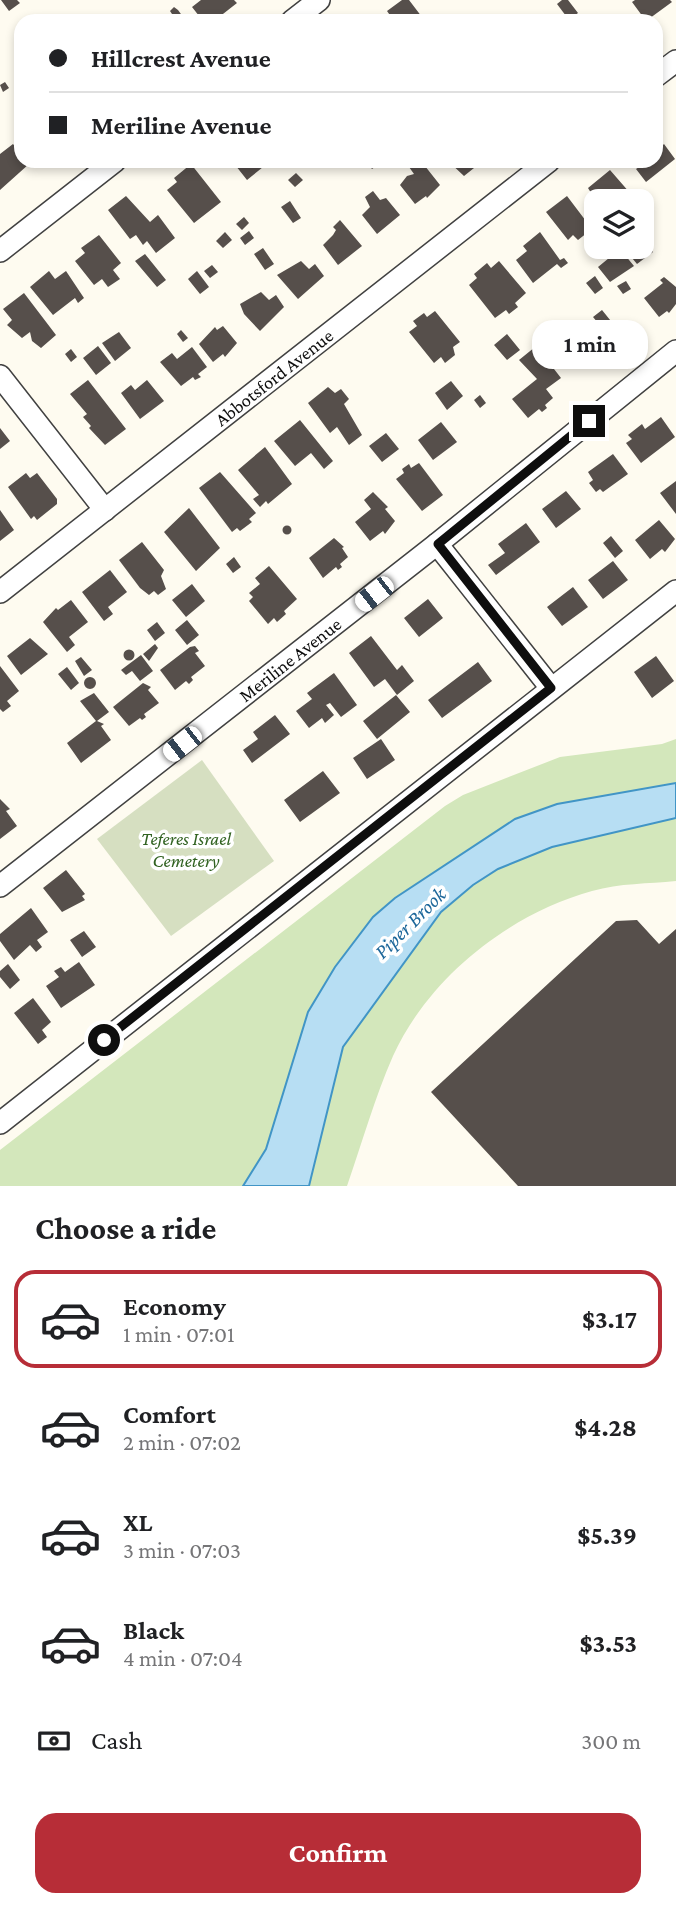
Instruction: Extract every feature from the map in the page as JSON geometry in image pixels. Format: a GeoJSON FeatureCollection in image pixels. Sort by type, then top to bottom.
{"type":"FeatureCollection","features":[{"type":"Feature","properties":{"kind":"street"},"geometry":{"type":"LineString","coordinates":[[301,14],[319,0]]}},
{"type":"Feature","properties":{"kind":"street"},"geometry":{"type":"LineString","coordinates":[[0,251],[106,168]]}},
{"type":"Feature","properties":{"kind":"street","name":"Abbotsford Avenue"},"geometry":{"type":"LineString","coordinates":[[0,592],[540,168]]}},
{"type":"Feature","properties":{"kind":"street","name":"Meriline Avenue"},"geometry":{"type":"LineString","coordinates":[[0,886],[438,544],[676,351]]}},
{"type":"Feature","properties":{"kind":"street"},"geometry":{"type":"LineString","coordinates":[[0,376],[106,510]]}},
{"type":"Feature","properties":{"kind":"street"},"geometry":{"type":"LineString","coordinates":[[438,544],[551,688]]}},
{"type":"Feature","properties":{"kind":"street"},"geometry":{"type":"LineString","coordinates":[[0,1123],[676,591]]}},
{"type":"Feature","properties":{"kind":"green space"},"geometry":{"type":"Polygon","coordinates":[[[676,739],[676,783],[557,804],[515,819],[395,898],[373,917],[335,967],[308,1011],[266,1149],[243,1186],[0,1186],[0,1150],[445,806],[463,795],[560,757],[662,744],[676,739]]]}},
{"type":"Feature","properties":{"kind":"green space","name":"Teferes Israel Cemetery"},"geometry":{"type":"Polygon","coordinates":[[[202,760],[274,861],[171,936],[97,839],[202,760]]]}},
{"type":"Feature","properties":{"kind":"green space"},"geometry":{"type":"Polygon","coordinates":[[[676,818],[676,881],[613,886],[561,901],[502,932],[450,975],[408,1027],[393,1056],[347,1186],[309,1186],[343,1047],[441,912],[473,885],[498,869],[552,847],[676,818]]]}},
{"type":"Feature","properties":{"kind":"water","name":"Piper Brook"},"geometry":{"type":"Polygon","coordinates":[[[676,783],[676,818],[552,847],[498,869],[473,885],[441,912],[343,1047],[309,1186],[243,1186],[266,1149],[308,1012],[335,967],[373,917],[395,898],[515,819],[557,804],[676,783]]]}},
{"type":"Feature","properties":{"kind":"building"},"geometry":{"type":"Polygon","coordinates":[[[1,0],[17,0],[20,3],[9,11],[1,0]]]}},
{"type":"Feature","properties":{"kind":"building"},"geometry":{"type":"Polygon","coordinates":[[[201,0],[234,0],[237,3],[223,14],[198,14],[192,7],[201,0]]]}},
{"type":"Feature","properties":{"kind":"building"},"geometry":{"type":"Polygon","coordinates":[[[402,0],[409,0],[420,14],[389,14],[387,11],[402,0]]]}},
{"type":"Feature","properties":{"kind":"building"},"geometry":{"type":"Polygon","coordinates":[[[568,0],[578,13],[564,14],[557,4],[568,0]]]}},
{"type":"Feature","properties":{"kind":"building"},"geometry":{"type":"Polygon","coordinates":[[[632,2],[672,2],[656,14],[641,14],[632,2]]]}},
{"type":"Feature","properties":{"kind":"building"},"geometry":{"type":"Polygon","coordinates":[[[174,7],[181,14],[172,14],[170,11],[174,7]]]}},
{"type":"Feature","properties":{"kind":"building"},"geometry":{"type":"Polygon","coordinates":[[[5,82],[9,88],[3,92],[0,85],[5,82]]]}},
{"type":"Feature","properties":{"kind":"building"},"geometry":{"type":"Polygon","coordinates":[[[13,144],[14,168],[25,168],[0,190],[0,154],[13,144]]]}},
{"type":"Feature","properties":{"kind":"building"},"geometry":{"type":"Polygon","coordinates":[[[664,144],[675,159],[646,182],[636,169],[663,168],[664,144]]]}},
{"type":"Feature","properties":{"kind":"building"},"geometry":{"type":"Polygon","coordinates":[[[186,168],[194,168],[221,202],[194,223],[167,190],[177,182],[174,178],[186,168]]]}},
{"type":"Feature","properties":{"kind":"building"},"geometry":{"type":"Polygon","coordinates":[[[238,168],[262,168],[247,180],[238,168]]]}},
{"type":"Feature","properties":{"kind":"building"},"geometry":{"type":"Polygon","coordinates":[[[410,168],[427,168],[440,185],[427,198],[426,196],[415,204],[400,185],[407,176],[414,174],[410,168]]]}},
{"type":"Feature","properties":{"kind":"building"},"geometry":{"type":"Polygon","coordinates":[[[455,168],[474,168],[464,176],[455,168]]]}},
{"type":"Feature","properties":{"kind":"building"},"geometry":{"type":"Polygon","coordinates":[[[610,170],[627,189],[589,189],[610,170]]]}},
{"type":"Feature","properties":{"kind":"building"},"geometry":{"type":"Polygon","coordinates":[[[296,173],[303,180],[295,187],[288,180],[296,173]]]}},
{"type":"Feature","properties":{"kind":"building"},"geometry":{"type":"Polygon","coordinates":[[[373,191],[380,200],[386,198],[400,215],[377,234],[362,215],[370,207],[365,197],[373,191]]]}},
{"type":"Feature","properties":{"kind":"building"},"geometry":{"type":"Polygon","coordinates":[[[126,196],[150,222],[158,215],[175,238],[156,253],[147,241],[143,245],[136,235],[130,239],[108,210],[126,196]]]}},
{"type":"Feature","properties":{"kind":"building"},"geometry":{"type":"Polygon","coordinates":[[[567,196],[584,218],[584,235],[578,240],[573,235],[568,240],[546,212],[567,196]]]}},
{"type":"Feature","properties":{"kind":"building"},"geometry":{"type":"Polygon","coordinates":[[[290,201],[301,218],[293,223],[281,207],[290,201]]]}},
{"type":"Feature","properties":{"kind":"building"},"geometry":{"type":"Polygon","coordinates":[[[244,217],[249,223],[242,230],[236,224],[244,217]]]}},
{"type":"Feature","properties":{"kind":"building"},"geometry":{"type":"Polygon","coordinates":[[[340,220],[362,246],[338,265],[323,245],[333,235],[336,230],[333,227],[340,220]]]}},
{"type":"Feature","properties":{"kind":"building"},"geometry":{"type":"Polygon","coordinates":[[[249,231],[254,238],[245,245],[240,238],[249,231]]]}},
{"type":"Feature","properties":{"kind":"building"},"geometry":{"type":"Polygon","coordinates":[[[225,232],[232,240],[223,248],[216,241],[225,232]]]}},
{"type":"Feature","properties":{"kind":"building"},"geometry":{"type":"Polygon","coordinates":[[[540,232],[560,260],[564,258],[568,263],[561,268],[557,264],[533,283],[516,260],[527,251],[523,246],[540,232]]]}},
{"type":"Feature","properties":{"kind":"building"},"geometry":{"type":"Polygon","coordinates":[[[99,235],[121,263],[113,270],[120,279],[108,287],[102,279],[94,285],[75,261],[85,253],[81,248],[99,235]]]}},
{"type":"Feature","properties":{"kind":"building"},"geometry":{"type":"Polygon","coordinates":[[[263,248],[274,264],[265,270],[254,254],[263,248]]]}},
{"type":"Feature","properties":{"kind":"building"},"geometry":{"type":"Polygon","coordinates":[[[145,254],[166,280],[157,287],[135,261],[145,254]]]}},
{"type":"Feature","properties":{"kind":"building"},"geometry":{"type":"Polygon","coordinates":[[[608,259],[628,259],[634,266],[610,282],[598,267],[608,259]]]}},
{"type":"Feature","properties":{"kind":"building"},"geometry":{"type":"Polygon","coordinates":[[[301,261],[309,269],[315,264],[324,276],[298,299],[277,275],[301,261]]]}},
{"type":"Feature","properties":{"kind":"building"},"geometry":{"type":"Polygon","coordinates":[[[499,261],[526,293],[515,303],[518,307],[509,314],[506,310],[495,318],[469,285],[477,278],[474,274],[487,263],[491,268],[499,261]]]}},
{"type":"Feature","properties":{"kind":"building"},"geometry":{"type":"Polygon","coordinates":[[[212,265],[218,272],[210,278],[204,271],[212,265]]]}},
{"type":"Feature","properties":{"kind":"building"},"geometry":{"type":"Polygon","coordinates":[[[49,271],[55,279],[66,271],[84,298],[78,303],[75,298],[53,315],[30,287],[49,271]]]}},
{"type":"Feature","properties":{"kind":"building"},"geometry":{"type":"Polygon","coordinates":[[[197,271],[209,287],[200,294],[188,279],[197,271]]]}},
{"type":"Feature","properties":{"kind":"building"},"geometry":{"type":"Polygon","coordinates":[[[595,276],[603,288],[595,294],[586,283],[595,276]]]}},
{"type":"Feature","properties":{"kind":"building"},"geometry":{"type":"Polygon","coordinates":[[[664,277],[676,287],[676,304],[669,313],[667,311],[659,317],[644,298],[663,283],[660,280],[664,277]]]}},
{"type":"Feature","properties":{"kind":"building"},"geometry":{"type":"Polygon","coordinates":[[[626,281],[631,289],[623,294],[617,286],[626,281]]]}},
{"type":"Feature","properties":{"kind":"building"},"geometry":{"type":"Polygon","coordinates":[[[261,292],[269,300],[276,295],[284,307],[260,331],[244,314],[240,304],[261,292]]]}},
{"type":"Feature","properties":{"kind":"building"},"geometry":{"type":"Polygon","coordinates":[[[24,293],[56,335],[41,348],[32,341],[30,332],[22,338],[7,325],[12,320],[3,309],[24,293]]]}},
{"type":"Feature","properties":{"kind":"building"},"geometry":{"type":"Polygon","coordinates":[[[602,310],[627,341],[602,361],[587,342],[603,329],[593,317],[602,310]]]}},
{"type":"Feature","properties":{"kind":"building"},"geometry":{"type":"Polygon","coordinates":[[[435,311],[460,342],[453,347],[455,355],[445,363],[441,357],[434,363],[409,332],[417,326],[413,321],[424,313],[427,317],[435,311]]]}},
{"type":"Feature","properties":{"kind":"building"},"geometry":{"type":"Polygon","coordinates":[[[223,326],[237,343],[225,357],[223,354],[213,362],[199,344],[215,327],[217,330],[223,326]]]}},
{"type":"Feature","properties":{"kind":"building"},"geometry":{"type":"Polygon","coordinates":[[[181,330],[188,338],[183,342],[177,334],[181,330]]]}},
{"type":"Feature","properties":{"kind":"building"},"geometry":{"type":"Polygon","coordinates":[[[119,332],[131,348],[115,361],[102,343],[119,332]]]}},
{"type":"Feature","properties":{"kind":"building"},"geometry":{"type":"Polygon","coordinates":[[[507,334],[520,350],[507,360],[494,345],[507,334]]]}},
{"type":"Feature","properties":{"kind":"building"},"geometry":{"type":"Polygon","coordinates":[[[540,343],[551,357],[547,360],[561,378],[546,389],[553,398],[545,405],[547,408],[542,412],[539,409],[528,418],[512,399],[537,379],[519,360],[540,343]]]}},
{"type":"Feature","properties":{"kind":"building"},"geometry":{"type":"Polygon","coordinates":[[[98,346],[111,363],[96,375],[83,358],[98,346]]]}},
{"type":"Feature","properties":{"kind":"building"},"geometry":{"type":"Polygon","coordinates":[[[192,347],[207,367],[198,374],[201,377],[195,380],[193,377],[181,386],[160,362],[172,353],[177,359],[192,347]]]}},
{"type":"Feature","properties":{"kind":"building"},"geometry":{"type":"Polygon","coordinates":[[[71,349],[77,357],[71,362],[65,354],[71,349]]]}},
{"type":"Feature","properties":{"kind":"building"},"geometry":{"type":"Polygon","coordinates":[[[88,380],[126,429],[105,445],[89,428],[91,426],[83,417],[87,414],[70,394],[88,380]]]}},
{"type":"Feature","properties":{"kind":"building"},"geometry":{"type":"Polygon","coordinates":[[[147,380],[164,401],[140,419],[121,393],[131,385],[135,390],[147,380]]]}},
{"type":"Feature","properties":{"kind":"building"},"geometry":{"type":"Polygon","coordinates":[[[451,381],[463,396],[447,410],[435,393],[451,381]]]}},
{"type":"Feature","properties":{"kind":"building"},"geometry":{"type":"Polygon","coordinates":[[[328,387],[335,393],[341,389],[349,399],[344,404],[362,435],[349,445],[337,427],[330,433],[308,403],[328,387]]]}},
{"type":"Feature","properties":{"kind":"building"},"geometry":{"type":"Polygon","coordinates":[[[480,395],[486,403],[480,408],[474,400],[480,395]]]}},
{"type":"Feature","properties":{"kind":"building"},"geometry":{"type":"Polygon","coordinates":[[[661,417],[675,437],[641,463],[626,443],[632,439],[628,435],[642,424],[645,429],[661,417]]]}},
{"type":"Feature","properties":{"kind":"building"},"geometry":{"type":"Polygon","coordinates":[[[300,420],[333,461],[324,469],[311,453],[295,466],[274,441],[300,420]]]}},
{"type":"Feature","properties":{"kind":"building"},"geometry":{"type":"Polygon","coordinates":[[[441,422],[457,442],[433,460],[418,440],[441,422]]]}},
{"type":"Feature","properties":{"kind":"building"},"geometry":{"type":"Polygon","coordinates":[[[0,428],[10,441],[0,449],[0,428]]]}},
{"type":"Feature","properties":{"kind":"building"},"geometry":{"type":"Polygon","coordinates":[[[386,433],[399,449],[382,462],[369,446],[386,433]]]}},
{"type":"Feature","properties":{"kind":"building"},"geometry":{"type":"Polygon","coordinates":[[[265,447],[292,484],[268,504],[266,501],[260,507],[253,499],[259,495],[238,470],[265,447]]]}},
{"type":"Feature","properties":{"kind":"building"},"geometry":{"type":"Polygon","coordinates":[[[613,454],[628,474],[603,492],[600,489],[596,492],[589,483],[593,480],[588,472],[613,454]]]}},
{"type":"Feature","properties":{"kind":"building"},"geometry":{"type":"Polygon","coordinates":[[[419,463],[443,495],[422,511],[396,479],[404,473],[402,469],[409,464],[411,468],[419,463]]]}},
{"type":"Feature","properties":{"kind":"building"},"geometry":{"type":"Polygon","coordinates":[[[220,472],[256,513],[249,519],[252,522],[240,531],[237,528],[232,532],[199,488],[220,472]]]}},
{"type":"Feature","properties":{"kind":"building"},"geometry":{"type":"Polygon","coordinates":[[[26,473],[30,478],[37,473],[57,499],[57,504],[37,520],[34,516],[31,519],[8,487],[26,473]]]}},
{"type":"Feature","properties":{"kind":"building"},"geometry":{"type":"Polygon","coordinates":[[[676,481],[676,514],[660,493],[676,481]]]}},
{"type":"Feature","properties":{"kind":"building"},"geometry":{"type":"Polygon","coordinates":[[[566,491],[581,509],[556,528],[542,509],[566,491]]]}},
{"type":"Feature","properties":{"kind":"building"},"geometry":{"type":"Polygon","coordinates":[[[373,492],[388,507],[385,509],[395,521],[385,534],[383,531],[370,541],[355,522],[371,509],[364,500],[373,492]]]}},
{"type":"Feature","properties":{"kind":"building"},"geometry":{"type":"Polygon","coordinates":[[[189,508],[220,548],[196,571],[164,532],[189,508]]]}},
{"type":"Feature","properties":{"kind":"building"},"geometry":{"type":"Polygon","coordinates":[[[0,510],[14,530],[0,541],[0,510]]]}},
{"type":"Feature","properties":{"kind":"building"},"geometry":{"type":"Polygon","coordinates":[[[659,520],[675,539],[665,552],[662,549],[650,559],[635,540],[659,520]]]}},
{"type":"Feature","properties":{"kind":"building"},"geometry":{"type":"Polygon","coordinates":[[[526,523],[540,542],[496,575],[488,565],[505,553],[498,544],[526,523]]]}},
{"type":"Feature","properties":{"kind":"building"},"geometry":{"type":"Polygon","coordinates":[[[287,525],[292,530],[287,535],[282,530],[287,525]]]}},
{"type":"Feature","properties":{"kind":"building"},"geometry":{"type":"Polygon","coordinates":[[[611,536],[623,551],[615,558],[603,543],[611,536]]]}},
{"type":"Feature","properties":{"kind":"building"},"geometry":{"type":"Polygon","coordinates":[[[334,538],[344,547],[342,548],[348,557],[340,564],[342,567],[338,570],[336,567],[323,578],[309,558],[334,538]]]}},
{"type":"Feature","properties":{"kind":"building"},"geometry":{"type":"Polygon","coordinates":[[[142,542],[164,570],[161,576],[166,589],[158,595],[154,591],[149,595],[140,588],[119,560],[142,542]]]}},
{"type":"Feature","properties":{"kind":"building"},"geometry":{"type":"Polygon","coordinates":[[[234,557],[241,567],[233,573],[226,564],[234,557]]]}},
{"type":"Feature","properties":{"kind":"building"},"geometry":{"type":"Polygon","coordinates":[[[613,561],[628,580],[603,599],[588,580],[613,561]]]}},
{"type":"Feature","properties":{"kind":"building"},"geometry":{"type":"Polygon","coordinates":[[[269,566],[297,599],[277,622],[274,618],[268,624],[249,601],[253,597],[249,593],[260,584],[255,578],[269,566]]]}},
{"type":"Feature","properties":{"kind":"building"},"geometry":{"type":"Polygon","coordinates":[[[110,570],[127,592],[108,607],[113,614],[104,621],[82,592],[110,570]]]}},
{"type":"Feature","properties":{"kind":"building"},"geometry":{"type":"Polygon","coordinates":[[[192,584],[205,601],[186,617],[172,600],[192,584]]]}},
{"type":"Feature","properties":{"kind":"building"},"geometry":{"type":"Polygon","coordinates":[[[573,587],[588,607],[562,626],[547,607],[573,587]]]}},
{"type":"Feature","properties":{"kind":"building"},"geometry":{"type":"Polygon","coordinates":[[[428,599],[443,618],[419,637],[404,618],[428,599]]]}},
{"type":"Feature","properties":{"kind":"building"},"geometry":{"type":"Polygon","coordinates":[[[71,600],[88,622],[69,637],[75,645],[67,652],[43,622],[56,608],[58,610],[71,600]]]}},
{"type":"Feature","properties":{"kind":"building"},"geometry":{"type":"Polygon","coordinates":[[[187,620],[199,635],[187,645],[175,630],[187,620]]]}},
{"type":"Feature","properties":{"kind":"building"},"geometry":{"type":"Polygon","coordinates":[[[157,622],[165,633],[155,641],[147,630],[157,622]]]}},
{"type":"Feature","properties":{"kind":"building"},"geometry":{"type":"Polygon","coordinates":[[[371,636],[397,670],[402,665],[414,681],[397,695],[385,679],[374,687],[349,653],[371,636]]]}},
{"type":"Feature","properties":{"kind":"building"},"geometry":{"type":"Polygon","coordinates":[[[30,638],[48,654],[21,675],[7,656],[30,638]]]}},
{"type":"Feature","properties":{"kind":"building"},"geometry":{"type":"Polygon","coordinates":[[[155,644],[158,648],[149,661],[143,654],[155,644]]]}},
{"type":"Feature","properties":{"kind":"building"},"geometry":{"type":"Polygon","coordinates":[[[195,646],[199,651],[195,653],[205,666],[191,677],[193,680],[189,684],[186,681],[175,690],[160,670],[195,646]]]}},
{"type":"Feature","properties":{"kind":"building"},"geometry":{"type":"Polygon","coordinates":[[[129,650],[133,651],[133,659],[129,660],[125,659],[124,655],[125,651],[129,650]]]}},
{"type":"Feature","properties":{"kind":"building"},"geometry":{"type":"Polygon","coordinates":[[[141,655],[153,671],[140,681],[132,671],[126,675],[121,670],[141,655]]]}},
{"type":"Feature","properties":{"kind":"building"},"geometry":{"type":"Polygon","coordinates":[[[656,656],[674,681],[652,698],[634,672],[656,656]]]}},
{"type":"Feature","properties":{"kind":"building"},"geometry":{"type":"Polygon","coordinates":[[[81,657],[92,670],[84,676],[75,661],[81,657]]]}},
{"type":"Feature","properties":{"kind":"building"},"geometry":{"type":"Polygon","coordinates":[[[478,662],[492,681],[442,718],[428,700],[478,662]]]}},
{"type":"Feature","properties":{"kind":"building"},"geometry":{"type":"Polygon","coordinates":[[[0,666],[19,691],[7,701],[11,706],[3,712],[0,709],[0,666]]]}},
{"type":"Feature","properties":{"kind":"building"},"geometry":{"type":"Polygon","coordinates":[[[67,667],[79,683],[71,690],[58,674],[67,667]]]}},
{"type":"Feature","properties":{"kind":"building"},"geometry":{"type":"Polygon","coordinates":[[[334,673],[357,705],[341,717],[330,703],[326,705],[334,715],[325,723],[322,718],[309,728],[296,711],[312,699],[307,693],[334,673]]]}},
{"type":"Feature","properties":{"kind":"building"},"geometry":{"type":"Polygon","coordinates":[[[90,677],[96,683],[90,689],[84,683],[90,677]]]}},
{"type":"Feature","properties":{"kind":"building"},"geometry":{"type":"Polygon","coordinates":[[[143,683],[151,687],[148,690],[159,703],[144,714],[146,717],[129,726],[113,707],[143,683]]]}},
{"type":"Feature","properties":{"kind":"building"},"geometry":{"type":"Polygon","coordinates":[[[94,693],[109,712],[97,721],[104,724],[101,726],[111,740],[81,763],[67,743],[96,721],[80,701],[94,693]]]}},
{"type":"Feature","properties":{"kind":"building"},"geometry":{"type":"Polygon","coordinates":[[[396,695],[410,712],[377,739],[363,721],[396,695]]]}},
{"type":"Feature","properties":{"kind":"building"},"geometry":{"type":"Polygon","coordinates":[[[275,715],[290,734],[252,763],[243,750],[258,739],[253,732],[275,715]]]}},
{"type":"Feature","properties":{"kind":"building"},"geometry":{"type":"Polygon","coordinates":[[[381,739],[395,760],[367,779],[353,758],[381,739]]]}},
{"type":"Feature","properties":{"kind":"building"},"geometry":{"type":"Polygon","coordinates":[[[323,771],[340,793],[300,822],[284,800],[323,771]]]}},
{"type":"Feature","properties":{"kind":"building"},"geometry":{"type":"Polygon","coordinates":[[[0,799],[10,809],[6,811],[17,826],[0,839],[0,799]]]}},
{"type":"Feature","properties":{"kind":"building"},"geometry":{"type":"Polygon","coordinates":[[[66,870],[85,894],[82,896],[85,900],[62,912],[43,888],[66,870]]]}},
{"type":"Feature","properties":{"kind":"building"},"geometry":{"type":"Polygon","coordinates":[[[31,908],[48,932],[37,940],[42,947],[36,952],[30,945],[14,960],[0,941],[0,934],[31,908]]]}},
{"type":"Feature","properties":{"kind":"building"},"geometry":{"type":"Polygon","coordinates":[[[637,920],[659,944],[676,929],[676,1186],[518,1186],[431,1092],[616,921],[637,920]]]}},
{"type":"Feature","properties":{"kind":"building"},"geometry":{"type":"Polygon","coordinates":[[[84,931],[96,947],[82,957],[70,940],[84,931]]]}},
{"type":"Feature","properties":{"kind":"building"},"geometry":{"type":"Polygon","coordinates":[[[79,962],[95,985],[61,1008],[46,986],[59,977],[54,971],[61,967],[65,972],[79,962]]]}},
{"type":"Feature","properties":{"kind":"building"},"geometry":{"type":"Polygon","coordinates":[[[8,964],[20,980],[10,989],[0,977],[0,971],[8,964]]]}},
{"type":"Feature","properties":{"kind":"building"},"geometry":{"type":"Polygon","coordinates":[[[33,998],[51,1022],[42,1030],[47,1037],[38,1044],[14,1013],[33,998]]]}},
{"type":"Feature","properties":{"kind":"route"},"geometry":{"type":"LineString","coordinates":[[104,1040],[551,688],[438,544],[589,421]]}}]}
